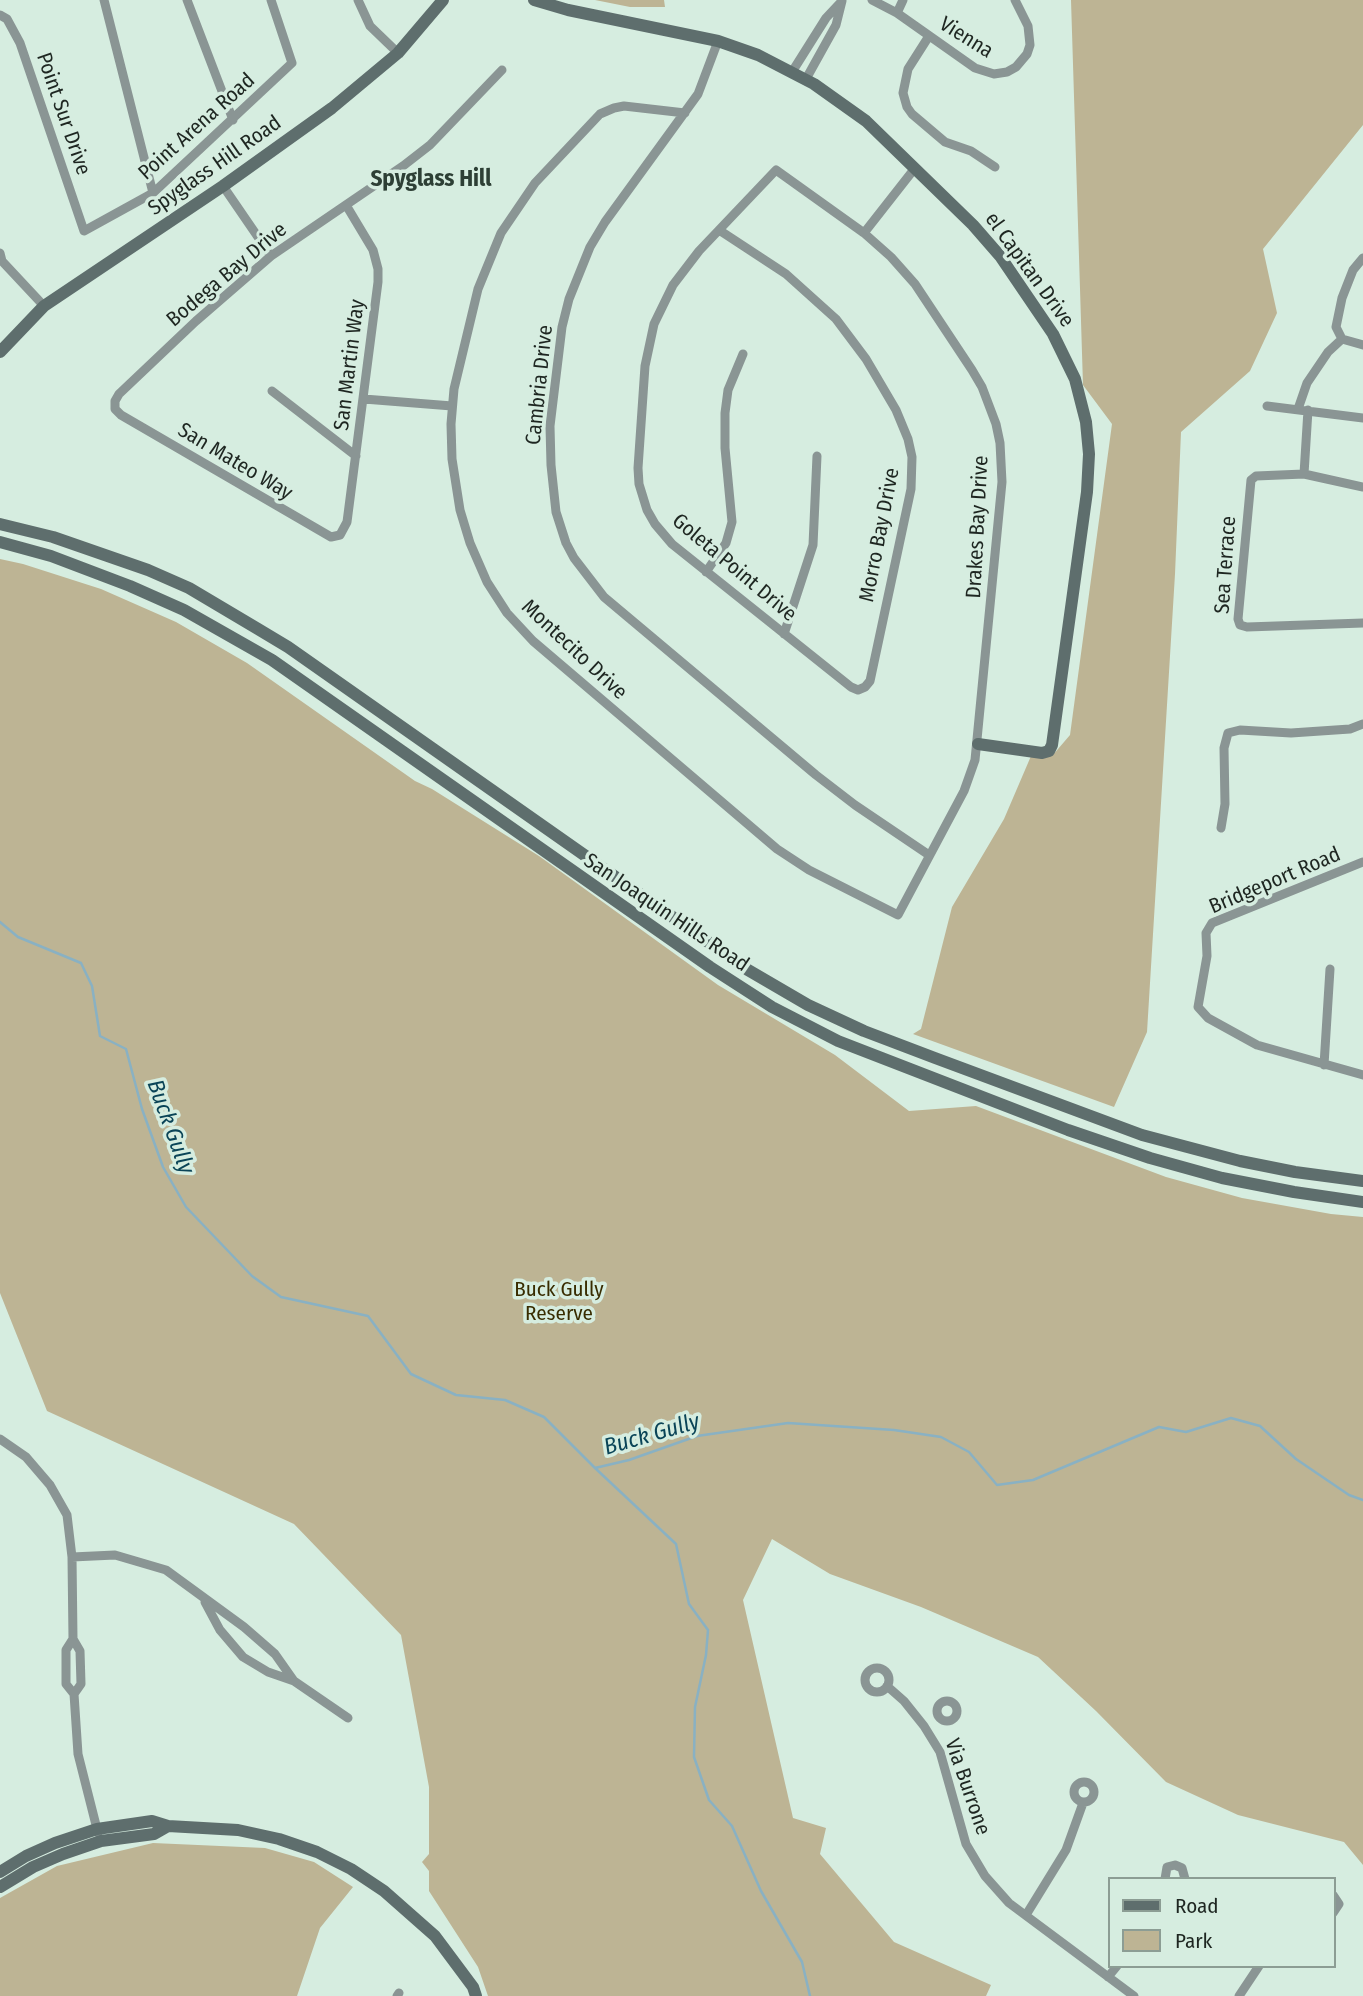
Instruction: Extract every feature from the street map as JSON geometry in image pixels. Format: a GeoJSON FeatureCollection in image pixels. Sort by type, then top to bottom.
{"type":"FeatureCollection","features":[{"type":"Feature","properties":{"kind":"main road","name":"Spyglass Hill Road"},"geometry":{"type":"LineString","coordinates":[[0,352],[44,306],[223,186],[332,108],[398,53],[443,0]]}},
{"type":"Feature","properties":{"kind":"main road","name":"el Capitan Drive"},"geometry":{"type":"LineString","coordinates":[[534,0],[568,10],[718,41],[758,55],[806,79],[849,108],[974,225],[1012,273],[1066,356],[1082,404],[1089,454],[1087,492],[1052,745],[1049,751],[1042,753],[978,744]]}},
{"type":"Feature","properties":{"kind":"main road","name":"San Joaquin Hills Road"},"geometry":{"type":"LineString","coordinates":[[0,524],[95,550],[148,570],[189,588],[258,629],[288,647],[748,970],[808,1005],[888,1040],[1142,1135],[1240,1161],[1363,1181]]}},
{"type":"Feature","properties":{"kind":"main road","name":"San Joaquin Hills Road"},"geometry":{"type":"LineString","coordinates":[[0,542],[87,568],[130,586],[184,610],[272,660],[710,968],[772,1007],[838,1041],[1068,1130],[1150,1158],[1222,1178],[1363,1202]]}},
{"type":"Feature","properties":{"kind":"main road"},"geometry":{"type":"LineString","coordinates":[[0,1872],[55,1843],[99,1835],[154,1834],[168,1826],[238,1830],[279,1839],[317,1852],[351,1869],[384,1891],[435,1936],[473,1987],[476,1996]]}},
{"type":"Feature","properties":{"kind":"main road"},"geometry":{"type":"LineString","coordinates":[[0,1887],[99,1835]]}},
{"type":"Feature","properties":{"kind":"street"},"geometry":{"type":"LineString","coordinates":[[104,0],[153,193]]}},
{"type":"Feature","properties":{"kind":"street"},"geometry":{"type":"LineString","coordinates":[[187,0],[233,120]]}},
{"type":"Feature","properties":{"kind":"street","name":"Point Arena Road"},"geometry":{"type":"LineString","coordinates":[[84,231],[153,193],[292,62],[271,0]]}},
{"type":"Feature","properties":{"kind":"street"},"geometry":{"type":"LineString","coordinates":[[358,0],[370,26],[398,53]]}},
{"type":"Feature","properties":{"kind":"street","name":"Vienna"},"geometry":{"type":"LineString","coordinates":[[872,0],[897,13],[981,72],[994,74],[1007,72],[1022,61],[1030,45],[1028,26],[1015,0]]}},
{"type":"Feature","properties":{"kind":"street"},"geometry":{"type":"LineString","coordinates":[[897,13],[903,0]]}},
{"type":"Feature","properties":{"kind":"street"},"geometry":{"type":"LineString","coordinates":[[792,72],[826,18],[843,1]]}},
{"type":"Feature","properties":{"kind":"street"},"geometry":{"type":"LineString","coordinates":[[806,79],[836,25],[843,1]]}},
{"type":"Feature","properties":{"kind":"street","name":"Point Sur Drive"},"geometry":{"type":"LineString","coordinates":[[0,15],[7,19],[20,43],[84,231]]}},
{"type":"Feature","properties":{"kind":"street"},"geometry":{"type":"LineString","coordinates":[[929,36],[908,69],[903,93],[907,107],[945,142],[971,151],[995,167]]}},
{"type":"Feature","properties":{"kind":"street","name":"Cambria Drive"},"geometry":{"type":"LineString","coordinates":[[718,41],[706,77],[685,113],[590,247],[569,299],[562,327],[550,426],[552,484],[561,528],[574,558],[604,597],[816,775],[929,855]]}},
{"type":"Feature","properties":{"kind":"street","name":"Bodega Bay Drive"},"geometry":{"type":"LineString","coordinates":[[116,410],[115,401],[119,394],[196,321],[271,256],[430,145],[502,71]]}},
{"type":"Feature","properties":{"kind":"street","name":"Montecito Drive"},"geometry":{"type":"LineString","coordinates":[[685,113],[634,106],[606,111],[594,119],[535,183],[501,233],[483,274],[461,356],[452,406],[453,476],[464,526],[487,582],[515,623],[533,641],[777,849],[809,870],[898,915]]}},
{"type":"Feature","properties":{"kind":"street"},"geometry":{"type":"LineString","coordinates":[[864,233],[915,168]]}},
{"type":"Feature","properties":{"kind":"street","name":"Drakes Bay Drive"},"geometry":{"type":"LineString","coordinates":[[776,170],[864,233],[891,257],[915,284],[982,387],[996,424],[1002,482],[978,744],[964,791],[898,915]]}},
{"type":"Feature","properties":{"kind":"street","name":"Goleta Point Drive"},"geometry":{"type":"LineString","coordinates":[[776,170],[685,267],[662,304],[654,324],[645,366],[638,468],[641,495],[654,524],[672,544],[851,687],[858,690],[865,687],[872,673]]}},
{"type":"Feature","properties":{"kind":"street"},"geometry":{"type":"LineString","coordinates":[[223,186],[271,256]]}},
{"type":"Feature","properties":{"kind":"street","name":"San Martin Way"},"geometry":{"type":"LineString","coordinates":[[340,535],[347,522],[379,282],[373,250],[346,205]]}},
{"type":"Feature","properties":{"kind":"street","name":"Morro Bay Drive"},"geometry":{"type":"LineString","coordinates":[[719,230],[793,279],[836,319],[866,359],[896,410],[908,439],[912,457],[911,489],[872,673]]}},
{"type":"Feature","properties":{"kind":"street"},"geometry":{"type":"LineString","coordinates":[[1363,258],[1353,270],[1342,299],[1336,327],[1347,341],[1363,345]]}},
{"type":"Feature","properties":{"kind":"street"},"geometry":{"type":"LineString","coordinates":[[1,259],[44,306]]}},
{"type":"Feature","properties":{"kind":"street"},"geometry":{"type":"LineString","coordinates":[[1304,474],[1303,410],[1307,383],[1328,352],[1347,341]]}},
{"type":"Feature","properties":{"kind":"street"},"geometry":{"type":"LineString","coordinates":[[706,572],[726,543],[732,522],[726,466],[725,414],[728,390],[743,354]]}},
{"type":"Feature","properties":{"kind":"street"},"geometry":{"type":"LineString","coordinates":[[272,391],[356,456]]}},
{"type":"Feature","properties":{"kind":"street"},"geometry":{"type":"LineString","coordinates":[[364,399],[452,406]]}},
{"type":"Feature","properties":{"kind":"street"},"geometry":{"type":"LineString","coordinates":[[1267,406],[1363,418]]}},
{"type":"Feature","properties":{"kind":"street","name":"San Mateo Way"},"geometry":{"type":"LineString","coordinates":[[116,410],[323,533],[331,537],[340,535]]}},
{"type":"Feature","properties":{"kind":"street"},"geometry":{"type":"LineString","coordinates":[[784,634],[813,545],[817,456]]}},
{"type":"Feature","properties":{"kind":"street","name":"Sea Terrace"},"geometry":{"type":"LineString","coordinates":[[1363,487],[1304,474],[1256,476],[1251,480],[1238,619],[1240,625],[1247,627],[1363,623]]}},
{"type":"Feature","properties":{"kind":"street"},"geometry":{"type":"LineString","coordinates":[[1221,828],[1225,804],[1224,748],[1228,733],[1240,730],[1291,733],[1350,729],[1363,724]]}},
{"type":"Feature","properties":{"kind":"street","name":"Bridgeport Road"},"geometry":{"type":"LineString","coordinates":[[1363,862],[1212,923],[1206,933],[1207,956],[1198,1007],[1208,1018],[1257,1045],[1363,1075]]}},
{"type":"Feature","properties":{"kind":"street"},"geometry":{"type":"LineString","coordinates":[[1324,1065],[1330,969]]}},
{"type":"Feature","properties":{"kind":"street"},"geometry":{"type":"LineString","coordinates":[[1,1441],[26,1457],[50,1485],[67,1515],[72,1557],[73,1639],[80,1651],[81,1684],[74,1694]]}},
{"type":"Feature","properties":{"kind":"street"},"geometry":{"type":"LineString","coordinates":[[72,1557],[116,1555],[166,1570],[244,1627],[275,1654],[294,1681]]}},
{"type":"Feature","properties":{"kind":"street"},"geometry":{"type":"LineString","coordinates":[[205,1600],[220,1630],[243,1657],[268,1672],[294,1681],[348,1718]]}},
{"type":"Feature","properties":{"kind":"street"},"geometry":{"type":"LineString","coordinates":[[73,1639],[66,1650],[66,1684],[74,1694],[78,1754],[99,1835]]}},
{"type":"Feature","properties":{"kind":"street","name":"Via Burrone"},"geometry":{"type":"LineString","coordinates":[[887,1686],[904,1701],[940,1752],[966,1844],[985,1876],[1010,1903],[1134,1996]]}},
{"type":"Feature","properties":{"kind":"street","name":"Via Burrone"},"geometry":{"type":"LineString","coordinates":[[924,1726],[939,1717]]}},
{"type":"Feature","properties":{"kind":"street"},"geometry":{"type":"LineString","coordinates":[[1026,1915],[1066,1850],[1083,1803]]}},
{"type":"Feature","properties":{"kind":"street"},"geometry":{"type":"LineString","coordinates":[[1165,1877],[1167,1867],[1175,1865],[1182,1868],[1184,1877]]}},
{"type":"Feature","properties":{"kind":"street"},"geometry":{"type":"LineString","coordinates":[[1108,1977],[1115,1968]]}},
{"type":"Feature","properties":{"kind":"street"},"geometry":{"type":"LineString","coordinates":[[1239,1996],[1258,1968]]}},
{"type":"Feature","properties":{"kind":"green space"},"geometry":{"type":"Polygon","coordinates":[[[595,0],[664,0],[665,7],[630,7],[595,0]]]}},
{"type":"Feature","properties":{"kind":"green space"},"geometry":{"type":"Polygon","coordinates":[[[1071,0],[1363,0],[1363,125],[1263,249],[1277,313],[1250,371],[1181,432],[1147,1032],[1114,1107],[913,1034],[921,1029],[952,907],[1004,819],[1031,756],[1052,756],[1070,735],[1112,424],[1083,385],[1071,0]]]}},
{"type":"Feature","properties":{"kind":"green space","name":"Buck Gully Reserve"},"geometry":{"type":"Polygon","coordinates":[[[0,559],[101,589],[176,622],[247,663],[415,781],[539,856],[718,985],[835,1055],[909,1111],[976,1106],[1166,1177],[1242,1198],[1363,1217],[1363,1865],[1344,1842],[1238,1815],[1166,1782],[1038,1657],[921,1607],[830,1574],[772,1539],[743,1600],[793,1818],[826,1828],[820,1854],[894,1942],[991,1985],[986,1996],[488,1996],[478,1967],[429,1891],[429,1871],[422,1862],[429,1854],[429,1787],[401,1635],[294,1524],[47,1411],[0,1293],[0,559]]]}},
{"type":"Feature","properties":{"kind":"green space"},"geometry":{"type":"Polygon","coordinates":[[[153,1843],[265,1848],[314,1862],[353,1887],[320,1928],[297,1996],[0,1996],[0,1898],[57,1866],[153,1843]]]}},
{"type":"Feature","properties":{"kind":"waterway","name":"Buck Gully"},"geometry":{"type":"LineString","coordinates":[[0,922],[18,937],[81,963],[92,986],[100,1036],[126,1049],[142,1109],[163,1167],[186,1207],[252,1276],[281,1297],[368,1316],[411,1374],[456,1395],[505,1400],[544,1417],[595,1468],[629,1460],[697,1436],[788,1423],[894,1430],[941,1437],[969,1452],[997,1485],[1033,1480],[1159,1427],[1186,1432],[1231,1418],[1260,1426],[1296,1459],[1349,1495],[1363,1500]]}},
{"type":"Feature","properties":{"kind":"waterway"},"geometry":{"type":"LineString","coordinates":[[595,1468],[676,1544],[689,1604],[708,1630],[706,1655],[695,1707],[694,1757],[709,1800],[732,1826],[761,1891],[802,1962],[810,1996]]}},
{"type":"Feature","properties":{"kind":"district","name":"Spyglass Hill"},"geometry":{"type":"Point","coordinates":[431,180]}}]}
